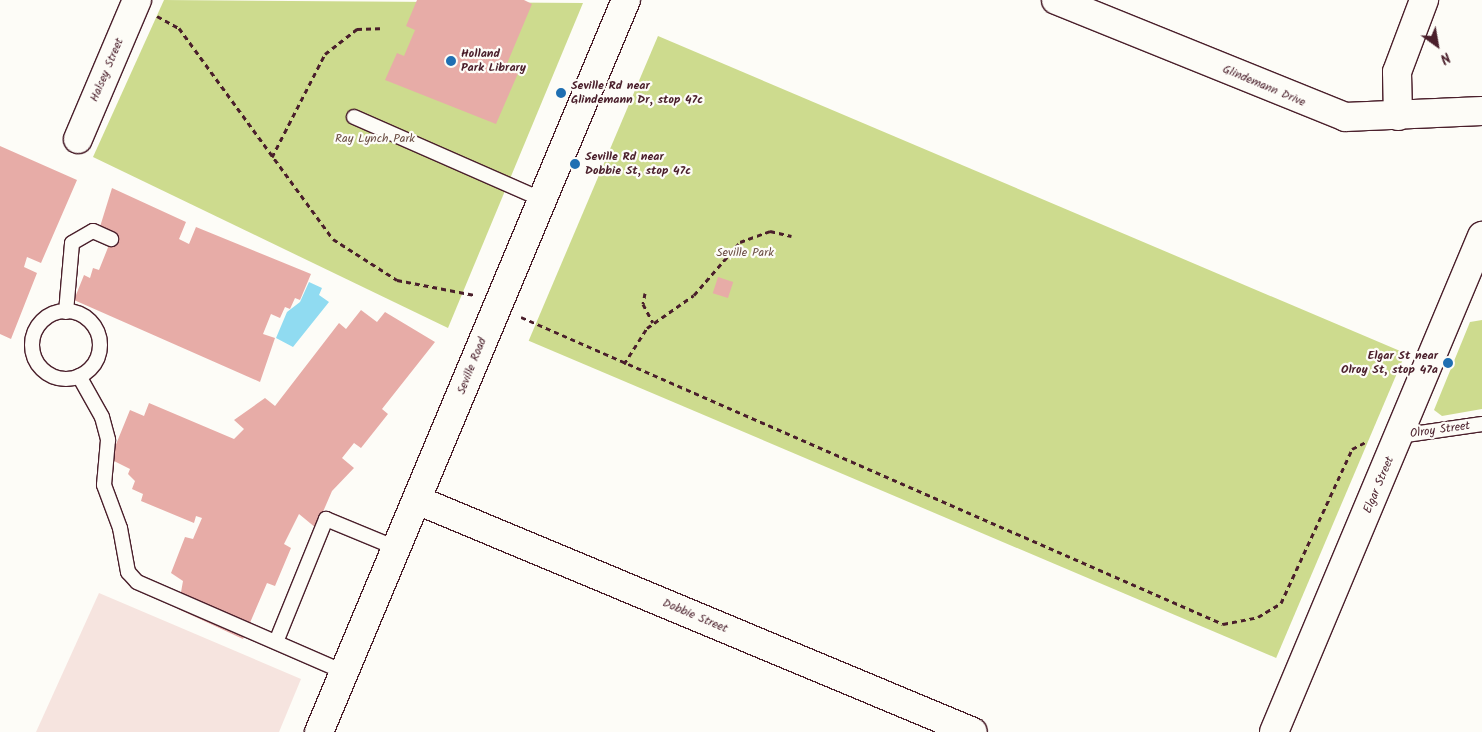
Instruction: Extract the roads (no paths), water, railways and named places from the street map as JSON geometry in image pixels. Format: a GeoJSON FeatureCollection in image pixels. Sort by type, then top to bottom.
{"type":"FeatureCollection","features":[{"type":"Feature","properties":{"kind":"street","name":"Seville Road"},"geometry":{"type":"LineString","coordinates":[[319,732],[626,0]]}},
{"type":"Feature","properties":{"kind":"street","name":"Glindemann Drive"},"geometry":{"type":"LineString","coordinates":[[1056,0],[1325,112],[1345,117],[1482,111]]}},
{"type":"Feature","properties":{"kind":"street"},"geometry":{"type":"LineString","coordinates":[[1398,116],[1397,72],[1424,0]]}},
{"type":"Feature","properties":{"kind":"street","name":"Halsey Street"},"geometry":{"type":"LineString","coordinates":[[78,139],[136,2]]}},
{"type":"Feature","properties":{"kind":"street","name":"Elgar Street"},"geometry":{"type":"LineString","coordinates":[[1274,732],[1482,236]]}},
{"type":"Feature","properties":{"kind":"street","name":"Dobbie Street"},"geometry":{"type":"LineString","coordinates":[[417,500],[973,732]]}},
{"type":"Feature","properties":{"kind":"lane"},"geometry":{"type":"LineString","coordinates":[[354,117],[543,200]]}},
{"type":"Feature","properties":{"kind":"lane"},"geometry":{"type":"LineString","coordinates":[[66,312],[72,243],[94,231],[111,240]]}},
{"type":"Feature","properties":{"kind":"lane"},"geometry":{"type":"LineString","coordinates":[[66,312],[92,323],[100,343],[94,364],[79,376],[55,377],[44,372],[32,352],[32,340],[43,320],[66,312]]}},
{"type":"Feature","properties":{"kind":"lane"},"geometry":{"type":"LineString","coordinates":[[79,376],[102,417],[108,440],[104,485],[120,528],[128,572],[137,582],[344,672]]}},
{"type":"Feature","properties":{"kind":"lane","name":"Olroy Street"},"geometry":{"type":"LineString","coordinates":[[1399,436],[1482,424]]}},
{"type":"Feature","properties":{"kind":"lane"},"geometry":{"type":"LineString","coordinates":[[276,642],[326,519],[396,548]]}},
{"type":"Feature","properties":{"kind":"water"},"geometry":{"type":"Polygon","coordinates":[[[309,282],[322,288],[319,295],[329,302],[293,347],[276,338],[287,312],[300,302],[309,282]]]}},
{"type":"Feature","properties":{"kind":"place","name":"Holland Park Library"},"geometry":{"type":"Point","coordinates":[451,61]}},
{"type":"Feature","properties":{"kind":"place","name":"Seville Rd near Glindemann Dr, stop 47c"},"geometry":{"type":"Point","coordinates":[561,93]}},
{"type":"Feature","properties":{"kind":"place","name":"Seville Rd near Dobbie St, stop 47c"},"geometry":{"type":"Point","coordinates":[575,164]}},
{"type":"Feature","properties":{"kind":"place","name":"Elgar St near Olroy St, stop 47a"},"geometry":{"type":"Point","coordinates":[1448,363]}},
{"type":"Feature","properties":{"kind":"park label","name":"Ray Lynch Park"},"geometry":{"type":"Point","coordinates":[375,139]}},
{"type":"Feature","properties":{"kind":"park label","name":"Seville Park"},"geometry":{"type":"Point","coordinates":[745,253]}}]}
